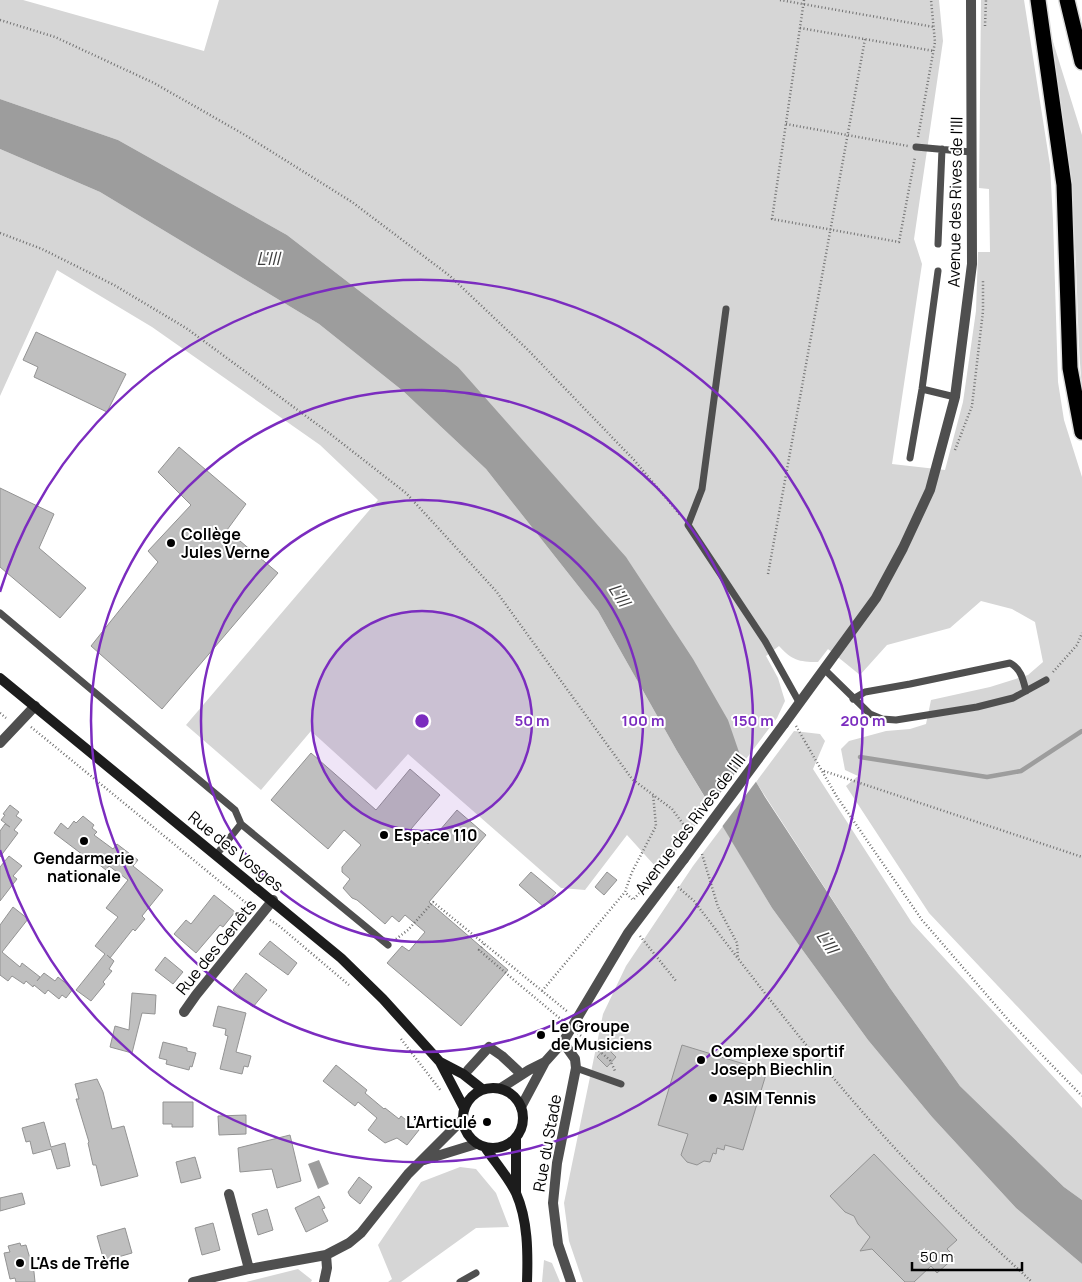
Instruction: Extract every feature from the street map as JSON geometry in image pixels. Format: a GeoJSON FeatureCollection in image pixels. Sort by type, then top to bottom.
{"type":"FeatureCollection","features":[{"type":"Feature","properties":{"kind":"highway"},"geometry":{"type":"LineString","coordinates":[[1038,0],[1064,185],[1070,368],[1082,432]]}},
{"type":"Feature","properties":{"kind":"highway"},"geometry":{"type":"LineString","coordinates":[[1067,0],[1082,62]]}},
{"type":"Feature","properties":{"kind":"main road","name":"Rue des Vosges"},"geometry":{"type":"LineString","coordinates":[[0,678],[273,900],[348,964],[383,999],[440,1062],[464,1108]]}},
{"type":"Feature","properties":{"kind":"main road","name":"Rue des Vosges"},"geometry":{"type":"LineString","coordinates":[[440,1062],[464,1074],[482,1089]]}},
{"type":"Feature","properties":{"kind":"main road"},"geometry":{"type":"LineString","coordinates":[[516,1192],[481,1146],[469,1137],[464,1129],[462,1120],[464,1108],[474,1093],[482,1089],[491,1087],[501,1088],[516,1098],[521,1107],[522,1122],[516,1137],[516,1192],[523,1215],[527,1245],[526,1282]]}},
{"type":"Feature","properties":{"kind":"main road"},"geometry":{"type":"LineString","coordinates":[[481,1146],[502,1147],[516,1137]]}},
{"type":"Feature","properties":{"kind":"street","name":"Avenue des Rives de l'Ill"},"geometry":{"type":"LineString","coordinates":[[521,1107],[545,1062],[563,1042],[632,927],[876,598],[903,548],[930,490],[956,397],[972,264],[971,0]]}},
{"type":"Feature","properties":{"kind":"street"},"geometry":{"type":"LineString","coordinates":[[0,743],[35,706]]}},
{"type":"Feature","properties":{"kind":"street","name":"Rue des Genêts"},"geometry":{"type":"LineString","coordinates":[[184,1012],[273,900]]}},
{"type":"Feature","properties":{"kind":"street"},"geometry":{"type":"LineString","coordinates":[[563,1042],[575,1059],[576,1068]]}},
{"type":"Feature","properties":{"kind":"street"},"geometry":{"type":"LineString","coordinates":[[468,1070],[489,1047],[518,1071]]}},
{"type":"Feature","properties":{"kind":"street","name":"Avenue des Rives de l'Ill"},"geometry":{"type":"LineString","coordinates":[[501,1088],[545,1062]]}},
{"type":"Feature","properties":{"kind":"street","name":"Rue du Stade"},"geometry":{"type":"LineString","coordinates":[[571,1282],[558,1244],[553,1203],[557,1163],[576,1068]]}},
{"type":"Feature","properties":{"kind":"street"},"geometry":{"type":"LineString","coordinates":[[193,1282],[248,1269],[326,1255],[349,1243],[361,1233],[408,1174],[462,1120]]}},
{"type":"Feature","properties":{"kind":"street"},"geometry":{"type":"LineString","coordinates":[[421,1161],[481,1146]]}},
{"type":"Feature","properties":{"kind":"street"},"geometry":{"type":"LineString","coordinates":[[229,1194],[248,1269]]}},
{"type":"Feature","properties":{"kind":"street"},"geometry":{"type":"LineString","coordinates":[[324,1282],[327,1268],[326,1255]]}},
{"type":"Feature","properties":{"kind":"lane"},"geometry":{"type":"LineString","coordinates":[[916,147],[971,152]]}},
{"type":"Feature","properties":{"kind":"lane"},"geometry":{"type":"LineString","coordinates":[[938,244],[942,150]]}},
{"type":"Feature","properties":{"kind":"lane"},"geometry":{"type":"LineString","coordinates":[[910,458],[922,389],[938,271]]}},
{"type":"Feature","properties":{"kind":"lane"},"geometry":{"type":"LineString","coordinates":[[726,309],[702,488],[688,525],[765,641],[799,702]]}},
{"type":"Feature","properties":{"kind":"lane"},"geometry":{"type":"LineString","coordinates":[[922,389],[956,397]]}},
{"type":"Feature","properties":{"kind":"lane"},"geometry":{"type":"LineString","coordinates":[[0,613],[235,810],[240,824],[388,945]]}},
{"type":"Feature","properties":{"kind":"lane"},"geometry":{"type":"LineString","coordinates":[[853,699],[865,692],[1010,663],[1018,668],[1026,691]]}},
{"type":"Feature","properties":{"kind":"lane"},"geometry":{"type":"LineString","coordinates":[[824,669],[870,714],[882,719],[896,720],[977,707],[1013,698],[1046,680]]}},
{"type":"Feature","properties":{"kind":"lane"},"geometry":{"type":"LineString","coordinates":[[216,854],[240,824]]}},
{"type":"Feature","properties":{"kind":"lane"},"geometry":{"type":"LineString","coordinates":[[576,1068],[620,1084]]}},
{"type":"Feature","properties":{"kind":"lane"},"geometry":{"type":"LineString","coordinates":[[460,1282],[476,1273]]}},
{"type":"Feature","properties":{"kind":"path"},"geometry":{"type":"LineString","coordinates":[[780,0],[934,27]]}},
{"type":"Feature","properties":{"kind":"path"},"geometry":{"type":"LineString","coordinates":[[804,0],[772,219],[900,242],[934,51],[935,42],[931,0]]}},
{"type":"Feature","properties":{"kind":"path"},"geometry":{"type":"LineString","coordinates":[[0,20],[55,37],[154,83],[245,135],[352,202],[450,276],[527,349],[634,461],[688,525]]}},
{"type":"Feature","properties":{"kind":"path"},"geometry":{"type":"LineString","coordinates":[[800,28],[934,51]]}},
{"type":"Feature","properties":{"kind":"path"},"geometry":{"type":"LineString","coordinates":[[768,574],[864,39]]}},
{"type":"Feature","properties":{"kind":"path"},"geometry":{"type":"LineString","coordinates":[[786,124],[916,147]]}},
{"type":"Feature","properties":{"kind":"path"},"geometry":{"type":"LineString","coordinates":[[0,233],[42,248],[114,285],[186,328],[330,433],[406,493],[496,591],[632,779],[672,809],[694,838]]}},
{"type":"Feature","properties":{"kind":"path"},"geometry":{"type":"LineString","coordinates":[[1046,680],[1077,645],[1082,634]]}},
{"type":"Feature","properties":{"kind":"path"},"geometry":{"type":"LineString","coordinates":[[22,719],[260,915],[278,925],[350,986]]}},
{"type":"Feature","properties":{"kind":"path"},"geometry":{"type":"LineString","coordinates":[[786,721],[795,725],[837,797],[922,920],[1010,1022],[1082,1096]]}},
{"type":"Feature","properties":{"kind":"path"},"geometry":{"type":"LineString","coordinates":[[822,771],[1082,857]]}},
{"type":"Feature","properties":{"kind":"path"},"geometry":{"type":"LineString","coordinates":[[542,990],[626,892],[632,872],[656,826],[653,794]]}},
{"type":"Feature","properties":{"kind":"path"},"geometry":{"type":"LineString","coordinates":[[699,846],[718,907],[737,943],[738,959]]}},
{"type":"Feature","properties":{"kind":"path"},"geometry":{"type":"LineString","coordinates":[[669,879],[694,901],[799,1037],[874,1126],[949,1205],[1032,1282]]}},
{"type":"Feature","properties":{"kind":"path"},"geometry":{"type":"LineString","coordinates":[[626,892],[633,900],[651,880]]}},
{"type":"Feature","properties":{"kind":"path"},"geometry":{"type":"LineString","coordinates":[[388,945],[408,930],[433,902],[576,1019]]}},
{"type":"Feature","properties":{"kind":"path"},"geometry":{"type":"LineString","coordinates":[[632,927],[676,982]]}},
{"type":"Feature","properties":{"kind":"path"},"geometry":{"type":"LineString","coordinates":[[484,944],[479,950],[610,1060]]}},
{"type":"Feature","properties":{"kind":"path"},"geometry":{"type":"LineString","coordinates":[[396,1033],[440,1092],[451,1085]]}},
{"type":"Feature","properties":{"kind":"shaded area"},"geometry":{"type":"Polygon","coordinates":[[[0,0],[23,0],[204,51],[219,0],[939,0],[943,41],[914,239],[922,264],[892,464],[945,470],[963,402],[976,311],[978,252],[990,252],[989,189],[979,188],[981,0],[1024,0],[1050,165],[1058,382],[1064,420],[1082,477],[1082,1075],[929,913],[846,786],[858,776],[845,770],[841,749],[849,741],[886,731],[910,729],[926,724],[931,700],[990,687],[1028,675],[1043,662],[1035,622],[1012,609],[981,601],[950,628],[887,645],[860,675],[828,649],[818,662],[811,662],[796,659],[779,646],[766,656],[778,678],[785,701],[777,718],[743,763],[458,367],[287,235],[118,140],[0,99],[0,0]]]}},
{"type":"Feature","properties":{"kind":"shaded area"},"geometry":{"type":"Polygon","coordinates":[[[1049,29],[1082,135],[1082,388],[1072,207],[1049,29]]]}},
{"type":"Feature","properties":{"kind":"shaded area"},"geometry":{"type":"Polygon","coordinates":[[[0,149],[100,192],[319,324],[403,391],[486,469],[598,611],[710,806],[670,859],[664,855],[655,866],[627,835],[585,890],[561,888],[408,754],[376,790],[311,731],[261,790],[186,725],[378,500],[320,445],[152,327],[57,270],[0,396],[0,149]]]}},
{"type":"Feature","properties":{"kind":"shaded area"},"geometry":{"type":"Polygon","coordinates":[[[794,731],[820,734],[825,741],[813,769],[912,923],[1082,1108],[1082,1200],[1064,1187],[960,1086],[890,988],[756,782],[794,731]]]}},
{"type":"Feature","properties":{"kind":"shaded area","name":"Complexe sportif Joseph Biechlin"},"geometry":{"type":"Polygon","coordinates":[[[723,826],[772,908],[868,1040],[932,1117],[1016,1208],[1082,1264],[1082,1282],[583,1282],[569,1241],[564,1203],[603,1014],[626,966],[693,866],[723,826]]]}},
{"type":"Feature","properties":{"kind":"shaded area"},"geometry":{"type":"Polygon","coordinates":[[[460,1167],[476,1169],[496,1193],[509,1227],[476,1228],[401,1282],[388,1282],[392,1279],[378,1245],[421,1182],[460,1167]]]}},
{"type":"Feature","properties":{"kind":"shaded area"},"geometry":{"type":"Polygon","coordinates":[[[544,1260],[552,1263],[560,1282],[542,1282],[544,1260]]]}},
{"type":"Feature","properties":{"kind":"shaded area"},"geometry":{"type":"Polygon","coordinates":[[[298,1269],[312,1280],[311,1282],[246,1282],[298,1269]]]}},
{"type":"Feature","properties":{"kind":"water","name":"L'Ill"},"geometry":{"type":"Polygon","coordinates":[[[0,99],[118,140],[287,235],[458,367],[626,557],[693,659],[728,720],[740,755],[765,797],[890,988],[960,1086],[1064,1187],[1082,1200],[1082,1264],[1016,1208],[932,1117],[868,1040],[772,908],[677,751],[598,611],[486,469],[403,391],[319,324],[100,192],[0,149],[0,99]]]}},
{"type":"Feature","properties":{"kind":"water"},"geometry":{"type":"Polygon","coordinates":[[[319,1160],[329,1184],[318,1189],[308,1164],[319,1160]]]}},
{"type":"Feature","properties":{"kind":"pier"},"geometry":{"type":"Polygon","coordinates":[[[745,760],[758,779],[721,828],[709,808],[745,760]]]}},
{"type":"Feature","properties":{"kind":"building"},"geometry":{"type":"Polygon","coordinates":[[[36,332],[126,374],[107,412],[34,377],[38,367],[23,360],[36,332]]]}},
{"type":"Feature","properties":{"kind":"building"},"geometry":{"type":"Polygon","coordinates":[[[179,447],[246,504],[227,530],[278,573],[162,709],[91,646],[158,562],[148,551],[191,505],[158,472],[179,447]]]}},
{"type":"Feature","properties":{"kind":"building"},"geometry":{"type":"Polygon","coordinates":[[[0,488],[54,514],[39,548],[86,588],[60,618],[0,567],[0,488]]]}},
{"type":"Feature","properties":{"kind":"building","name":"Espace 110"},"geometry":{"type":"Polygon","coordinates":[[[311,753],[376,810],[410,769],[440,795],[411,829],[428,844],[457,810],[486,835],[429,902],[508,970],[461,1026],[387,963],[402,946],[409,951],[425,932],[405,915],[399,922],[392,916],[385,924],[357,900],[352,898],[343,888],[350,879],[342,872],[342,867],[361,845],[344,830],[328,849],[271,800],[311,753]]]}},
{"type":"Feature","properties":{"kind":"building"},"geometry":{"type":"Polygon","coordinates":[[[10,805],[19,812],[16,816],[22,820],[14,830],[18,833],[0,857],[0,831],[5,824],[10,827],[1,820],[10,805]]]}},
{"type":"Feature","properties":{"kind":"building"},"geometry":{"type":"Polygon","coordinates":[[[83,816],[94,825],[92,828],[97,832],[94,835],[113,849],[117,844],[138,860],[133,866],[163,890],[142,916],[145,919],[135,931],[133,929],[110,958],[114,961],[109,969],[112,971],[103,982],[105,984],[91,1001],[76,990],[105,954],[95,946],[118,917],[106,908],[128,880],[109,866],[106,870],[88,856],[87,858],[54,833],[61,823],[68,829],[74,821],[76,823],[83,816]]]}},
{"type":"Feature","properties":{"kind":"building"},"geometry":{"type":"Polygon","coordinates":[[[9,856],[22,866],[13,876],[17,879],[0,901],[0,867],[9,856]]]}},
{"type":"Feature","properties":{"kind":"building"},"geometry":{"type":"Polygon","coordinates":[[[531,872],[556,893],[544,907],[519,885],[531,872]]]}},
{"type":"Feature","properties":{"kind":"building"},"geometry":{"type":"Polygon","coordinates":[[[607,872],[617,880],[604,895],[595,887],[607,872]]]}},
{"type":"Feature","properties":{"kind":"building"},"geometry":{"type":"Polygon","coordinates":[[[214,895],[235,912],[223,927],[220,925],[196,953],[174,934],[186,920],[191,924],[214,895]]]}},
{"type":"Feature","properties":{"kind":"building"},"geometry":{"type":"Polygon","coordinates":[[[13,907],[28,919],[2,952],[20,967],[22,963],[40,977],[37,981],[44,973],[55,981],[58,977],[73,989],[66,998],[62,995],[59,999],[48,990],[45,994],[26,981],[24,984],[12,976],[8,981],[0,975],[0,925],[13,907]]]}},
{"type":"Feature","properties":{"kind":"building"},"geometry":{"type":"Polygon","coordinates":[[[270,941],[297,963],[288,975],[259,954],[270,941]]]}},
{"type":"Feature","properties":{"kind":"building"},"geometry":{"type":"Polygon","coordinates":[[[165,957],[183,972],[173,984],[155,970],[165,957]]]}},
{"type":"Feature","properties":{"kind":"building"},"geometry":{"type":"Polygon","coordinates":[[[246,973],[267,990],[253,1007],[233,990],[246,973]]]}},
{"type":"Feature","properties":{"kind":"building"},"geometry":{"type":"Polygon","coordinates":[[[132,993],[156,995],[155,1014],[142,1013],[132,1053],[110,1047],[115,1026],[129,1030],[132,993]]]}},
{"type":"Feature","properties":{"kind":"building"},"geometry":{"type":"Polygon","coordinates":[[[218,1006],[246,1013],[236,1052],[251,1056],[248,1067],[244,1066],[242,1074],[220,1069],[228,1036],[225,1035],[226,1029],[213,1026],[218,1006]]]}},
{"type":"Feature","properties":{"kind":"building"},"geometry":{"type":"Polygon","coordinates":[[[163,1042],[187,1048],[187,1051],[196,1053],[192,1067],[190,1066],[189,1070],[166,1064],[167,1060],[159,1058],[163,1042]]]}},
{"type":"Feature","properties":{"kind":"building","name":"ASIM Tennis"},"geometry":{"type":"Polygon","coordinates":[[[682,1045],[767,1071],[743,1150],[725,1145],[724,1150],[717,1148],[716,1154],[713,1153],[710,1162],[704,1161],[697,1165],[687,1162],[681,1155],[688,1134],[658,1125],[682,1045]]]}},
{"type":"Feature","properties":{"kind":"building"},"geometry":{"type":"Polygon","coordinates":[[[606,1047],[616,1057],[607,1067],[597,1057],[606,1047]]]}},
{"type":"Feature","properties":{"kind":"building"},"geometry":{"type":"Polygon","coordinates":[[[336,1065],[367,1090],[365,1093],[384,1109],[399,1119],[401,1116],[419,1130],[407,1145],[397,1138],[385,1143],[368,1130],[377,1118],[358,1102],[355,1106],[323,1081],[336,1065]]]}},
{"type":"Feature","properties":{"kind":"building"},"geometry":{"type":"Polygon","coordinates":[[[97,1079],[103,1092],[112,1129],[124,1126],[138,1176],[101,1186],[96,1165],[93,1165],[89,1142],[76,1099],[79,1099],[75,1084],[97,1079]]]}},
{"type":"Feature","properties":{"kind":"building"},"geometry":{"type":"Polygon","coordinates":[[[163,1102],[193,1102],[193,1127],[172,1127],[172,1124],[163,1124],[163,1102]]]}},
{"type":"Feature","properties":{"kind":"building"},"geometry":{"type":"Polygon","coordinates":[[[246,1115],[246,1134],[219,1135],[218,1116],[246,1115]]]}},
{"type":"Feature","properties":{"kind":"building"},"geometry":{"type":"Polygon","coordinates":[[[44,1122],[51,1147],[65,1143],[70,1166],[57,1169],[51,1149],[33,1154],[30,1141],[26,1142],[22,1128],[44,1122]]]}},
{"type":"Feature","properties":{"kind":"building"},"geometry":{"type":"Polygon","coordinates":[[[290,1135],[301,1181],[277,1188],[272,1169],[240,1172],[238,1148],[290,1135]]]}},
{"type":"Feature","properties":{"kind":"building"},"geometry":{"type":"Polygon","coordinates":[[[874,1154],[957,1240],[947,1249],[955,1257],[937,1273],[931,1266],[914,1282],[905,1282],[872,1249],[860,1251],[870,1237],[858,1224],[854,1216],[845,1212],[830,1196],[874,1154]]]}},
{"type":"Feature","properties":{"kind":"building"},"geometry":{"type":"Polygon","coordinates":[[[195,1157],[201,1178],[181,1183],[176,1162],[195,1157]]]}},
{"type":"Feature","properties":{"kind":"building"},"geometry":{"type":"Polygon","coordinates":[[[359,1177],[372,1187],[360,1204],[348,1192],[359,1177]]]}},
{"type":"Feature","properties":{"kind":"building"},"geometry":{"type":"Polygon","coordinates":[[[22,1193],[25,1204],[0,1211],[0,1198],[22,1193]]]}},
{"type":"Feature","properties":{"kind":"building"},"geometry":{"type":"Polygon","coordinates":[[[319,1196],[325,1208],[322,1209],[328,1221],[306,1232],[295,1208],[319,1196]]]}},
{"type":"Feature","properties":{"kind":"building"},"geometry":{"type":"Polygon","coordinates":[[[267,1209],[273,1230],[258,1235],[252,1214],[267,1209]]]}},
{"type":"Feature","properties":{"kind":"building"},"geometry":{"type":"Polygon","coordinates":[[[213,1223],[220,1250],[202,1255],[195,1228],[213,1223]]]}},
{"type":"Feature","properties":{"kind":"building"},"geometry":{"type":"Polygon","coordinates":[[[125,1228],[132,1253],[104,1261],[97,1236],[125,1228]]]}},
{"type":"Feature","properties":{"kind":"building","name":"L'As de Trèfle"},"geometry":{"type":"Polygon","coordinates":[[[20,1243],[21,1246],[26,1245],[35,1282],[16,1282],[15,1278],[10,1279],[4,1253],[10,1252],[8,1246],[20,1243]]]}},
{"type":"Feature","properties":{"kind":"waterway"},"geometry":{"type":"LineString","coordinates":[[860,757],[987,777],[1021,771],[1082,731]]}},
{"type":"Feature","properties":{"kind":"place","name":"Collège Jules Verne"},"geometry":{"type":"Point","coordinates":[171,543]}},
{"type":"Feature","properties":{"kind":"place","name":"Espace 110"},"geometry":{"type":"Point","coordinates":[384,835]}},
{"type":"Feature","properties":{"kind":"place","name":"Gendarmerie nationale"},"geometry":{"type":"Point","coordinates":[84,841]}},
{"type":"Feature","properties":{"kind":"place","name":"Le Groupe de Musiciens"},"geometry":{"type":"Point","coordinates":[541,1035]}},
{"type":"Feature","properties":{"kind":"place","name":"Complexe sportif Joseph Biechlin"},"geometry":{"type":"Point","coordinates":[701,1060]}},
{"type":"Feature","properties":{"kind":"place","name":"ASIM Tennis"},"geometry":{"type":"Point","coordinates":[713,1098]}},
{"type":"Feature","properties":{"kind":"place","name":"L’Articulé"},"geometry":{"type":"Point","coordinates":[487,1122]}},
{"type":"Feature","properties":{"kind":"place","name":"L'As de Trèfle"},"geometry":{"type":"Point","coordinates":[20,1263]}}]}
